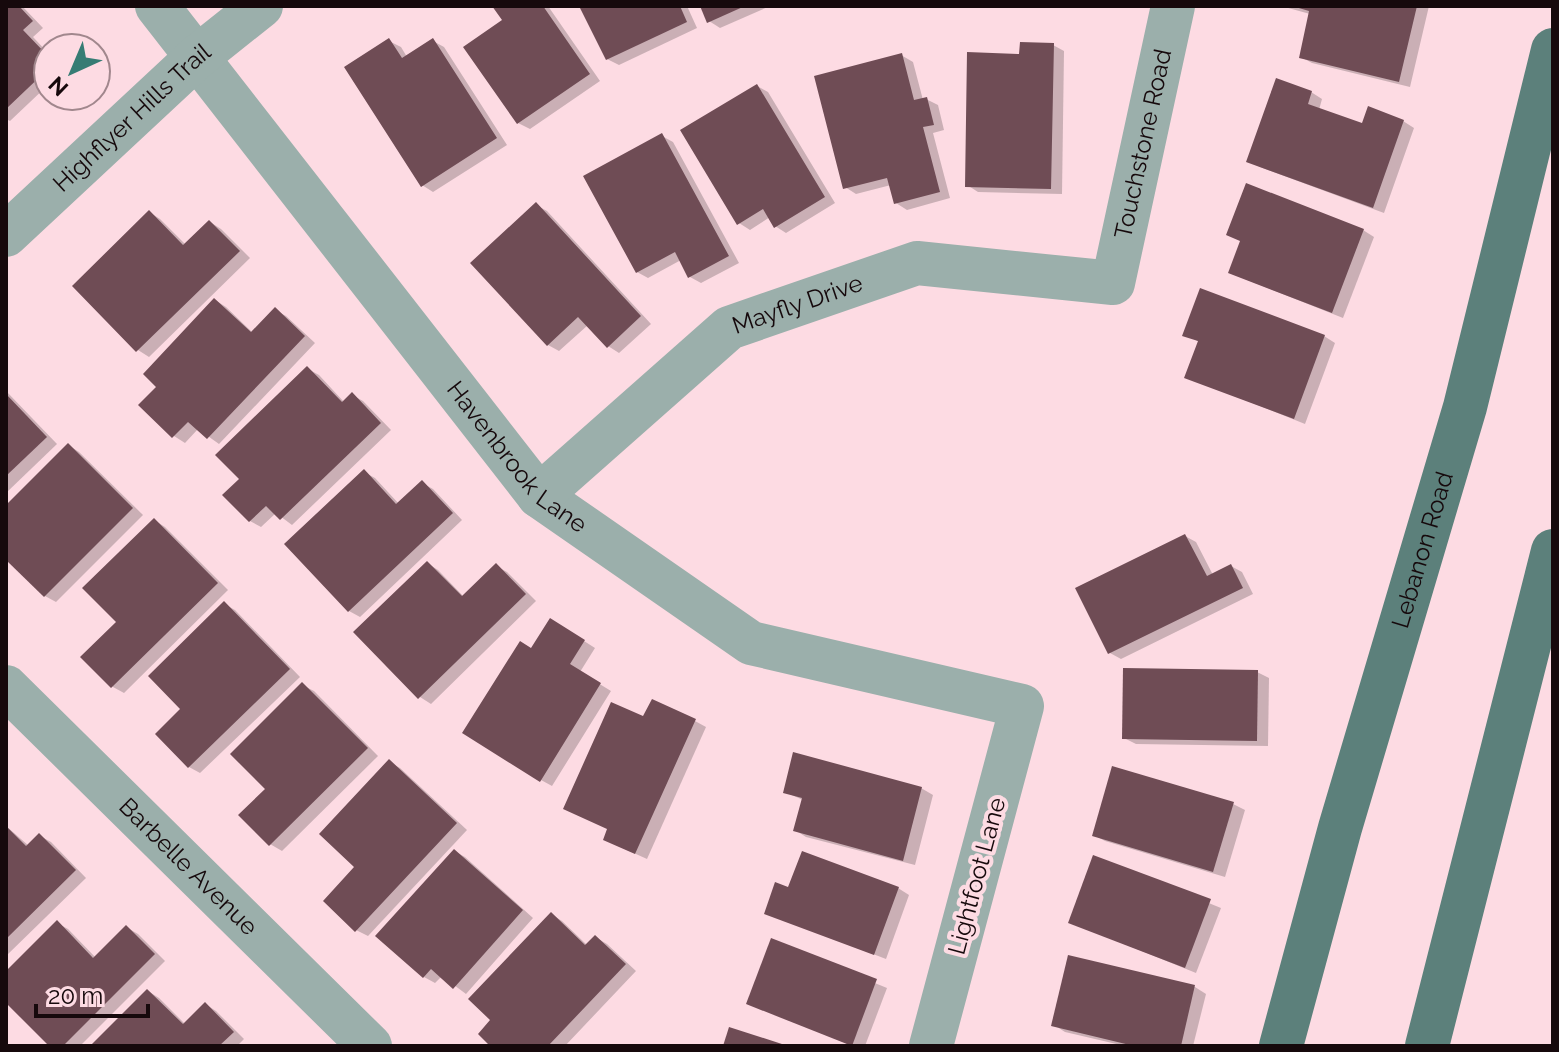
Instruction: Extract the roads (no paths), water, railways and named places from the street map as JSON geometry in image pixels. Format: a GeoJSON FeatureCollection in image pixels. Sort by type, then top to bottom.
{"type":"FeatureCollection","features":[{"type":"Feature","properties":{"kind":"main road","name":"Lebanon Road"},"geometry":{"type":"LineString","coordinates":[[1281,1046],[1340,828],[1465,407],[1550,72]]}},
{"type":"Feature","properties":{"kind":"main road"},"geometry":{"type":"LineString","coordinates":[[1427,1046],[1553,551]]}},
{"type":"Feature","properties":{"kind":"street","name":"Havenbrook Lane"},"geometry":{"type":"LineString","coordinates":[[157,6],[539,496],[751,643],[1022,706]]}},
{"type":"Feature","properties":{"kind":"street","name":"Highflyer Hills Trail"},"geometry":{"type":"LineString","coordinates":[[6,235],[197,57],[261,6]]}},
{"type":"Feature","properties":{"kind":"street","name":"Touchstone Road"},"geometry":{"type":"LineString","coordinates":[[1113,283],[1173,6]]}},
{"type":"Feature","properties":{"kind":"street","name":"Mayfly Drive"},"geometry":{"type":"LineString","coordinates":[[539,496],[729,328],[917,263],[1113,283]]}},
{"type":"Feature","properties":{"kind":"street","name":"Barbelle Avenue"},"geometry":{"type":"LineString","coordinates":[[6,687],[370,1046]]}},
{"type":"Feature","properties":{"kind":"street","name":"Lightfoot Lane"},"geometry":{"type":"LineString","coordinates":[[931,1046],[1022,706]]}}]}
